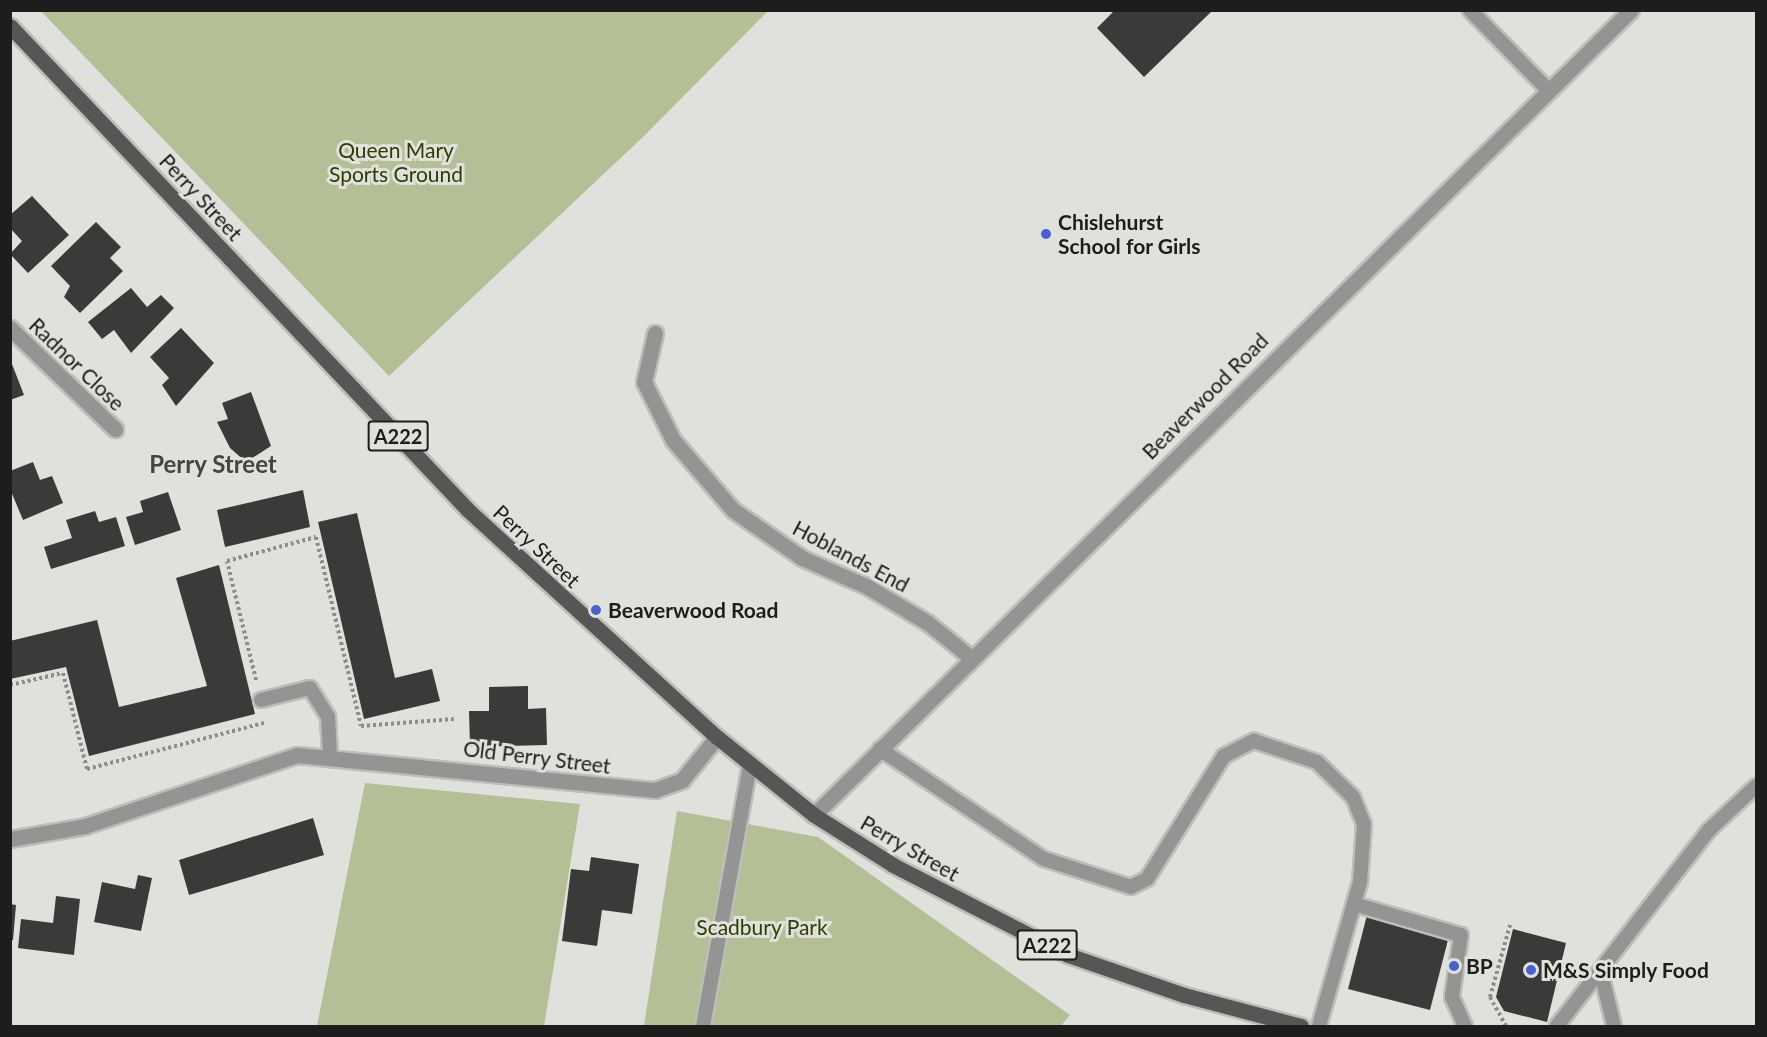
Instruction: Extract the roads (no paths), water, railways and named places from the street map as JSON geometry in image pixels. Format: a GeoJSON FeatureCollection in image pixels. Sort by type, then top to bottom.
{"type":"FeatureCollection","features":[{"type":"Feature","properties":{"kind":"main road","name":"Perry Street"},"geometry":{"type":"LineString","coordinates":[[10,26],[468,510],[717,737],[814,815],[893,865],[1068,955],[1184,995],[1301,1026]]}},
{"type":"Feature","properties":{"kind":"street","name":"Beaverwood Road"},"geometry":{"type":"LineString","coordinates":[[814,815],[970,657],[1631,10]]}},
{"type":"Feature","properties":{"kind":"street","name":"Radnor Close"},"geometry":{"type":"LineString","coordinates":[[10,328],[115,429]]}},
{"type":"Feature","properties":{"kind":"street","name":"Hoblands End"},"geometry":{"type":"LineString","coordinates":[[655,333],[644,382],[673,440],[733,510],[802,558],[868,587],[928,623],[970,657]]}},
{"type":"Feature","properties":{"kind":"street","name":"Old Perry Street"},"geometry":{"type":"LineString","coordinates":[[10,839],[85,826],[270,762],[330,754],[655,790],[682,780],[717,737]]}},
{"type":"Feature","properties":{"kind":"lane"},"geometry":{"type":"LineString","coordinates":[[1470,10],[1548,90]]}},
{"type":"Feature","properties":{"kind":"lane"},"geometry":{"type":"LineString","coordinates":[[261,700],[310,688],[328,717],[330,754]]}},
{"type":"Feature","properties":{"kind":"lane"},"geometry":{"type":"LineString","coordinates":[[879,749],[1044,859],[1131,887],[1147,879],[1224,756],[1254,741],[1317,762],[1353,797],[1364,824],[1354,904],[1319,1026]]}},
{"type":"Feature","properties":{"kind":"lane"},"geometry":{"type":"LineString","coordinates":[[703,1026],[750,765]]}},
{"type":"Feature","properties":{"kind":"lane"},"geometry":{"type":"LineString","coordinates":[[1557,1026],[1601,973],[1709,830],[1756,786]]}},
{"type":"Feature","properties":{"kind":"lane"},"geometry":{"type":"LineString","coordinates":[[1354,904],[1461,935],[1452,997],[1465,1026]]}},
{"type":"Feature","properties":{"kind":"lane"},"geometry":{"type":"LineString","coordinates":[[1601,973],[1614,1026]]}},
{"type":"Feature","properties":{"kind":"place","name":"Chislehurst School for Girls"},"geometry":{"type":"Point","coordinates":[1046,234]}},
{"type":"Feature","properties":{"kind":"place","name":"Beaverwood Road"},"geometry":{"type":"Point","coordinates":[596,610]}},
{"type":"Feature","properties":{"kind":"place","name":"BP"},"geometry":{"type":"Point","coordinates":[1454,966]}},
{"type":"Feature","properties":{"kind":"place","name":"M&S Simply Food"},"geometry":{"type":"Point","coordinates":[1531,970]}},
{"type":"Feature","properties":{"kind":"district","name":"Perry Street"},"geometry":{"type":"Point","coordinates":[213,464]}},
{"type":"Feature","properties":{"kind":"park label","name":"Queen Mary Sports Ground"},"geometry":{"type":"Point","coordinates":[396,162]}},
{"type":"Feature","properties":{"kind":"park label","name":"Scadbury Park"},"geometry":{"type":"Point","coordinates":[762,927]}}]}
